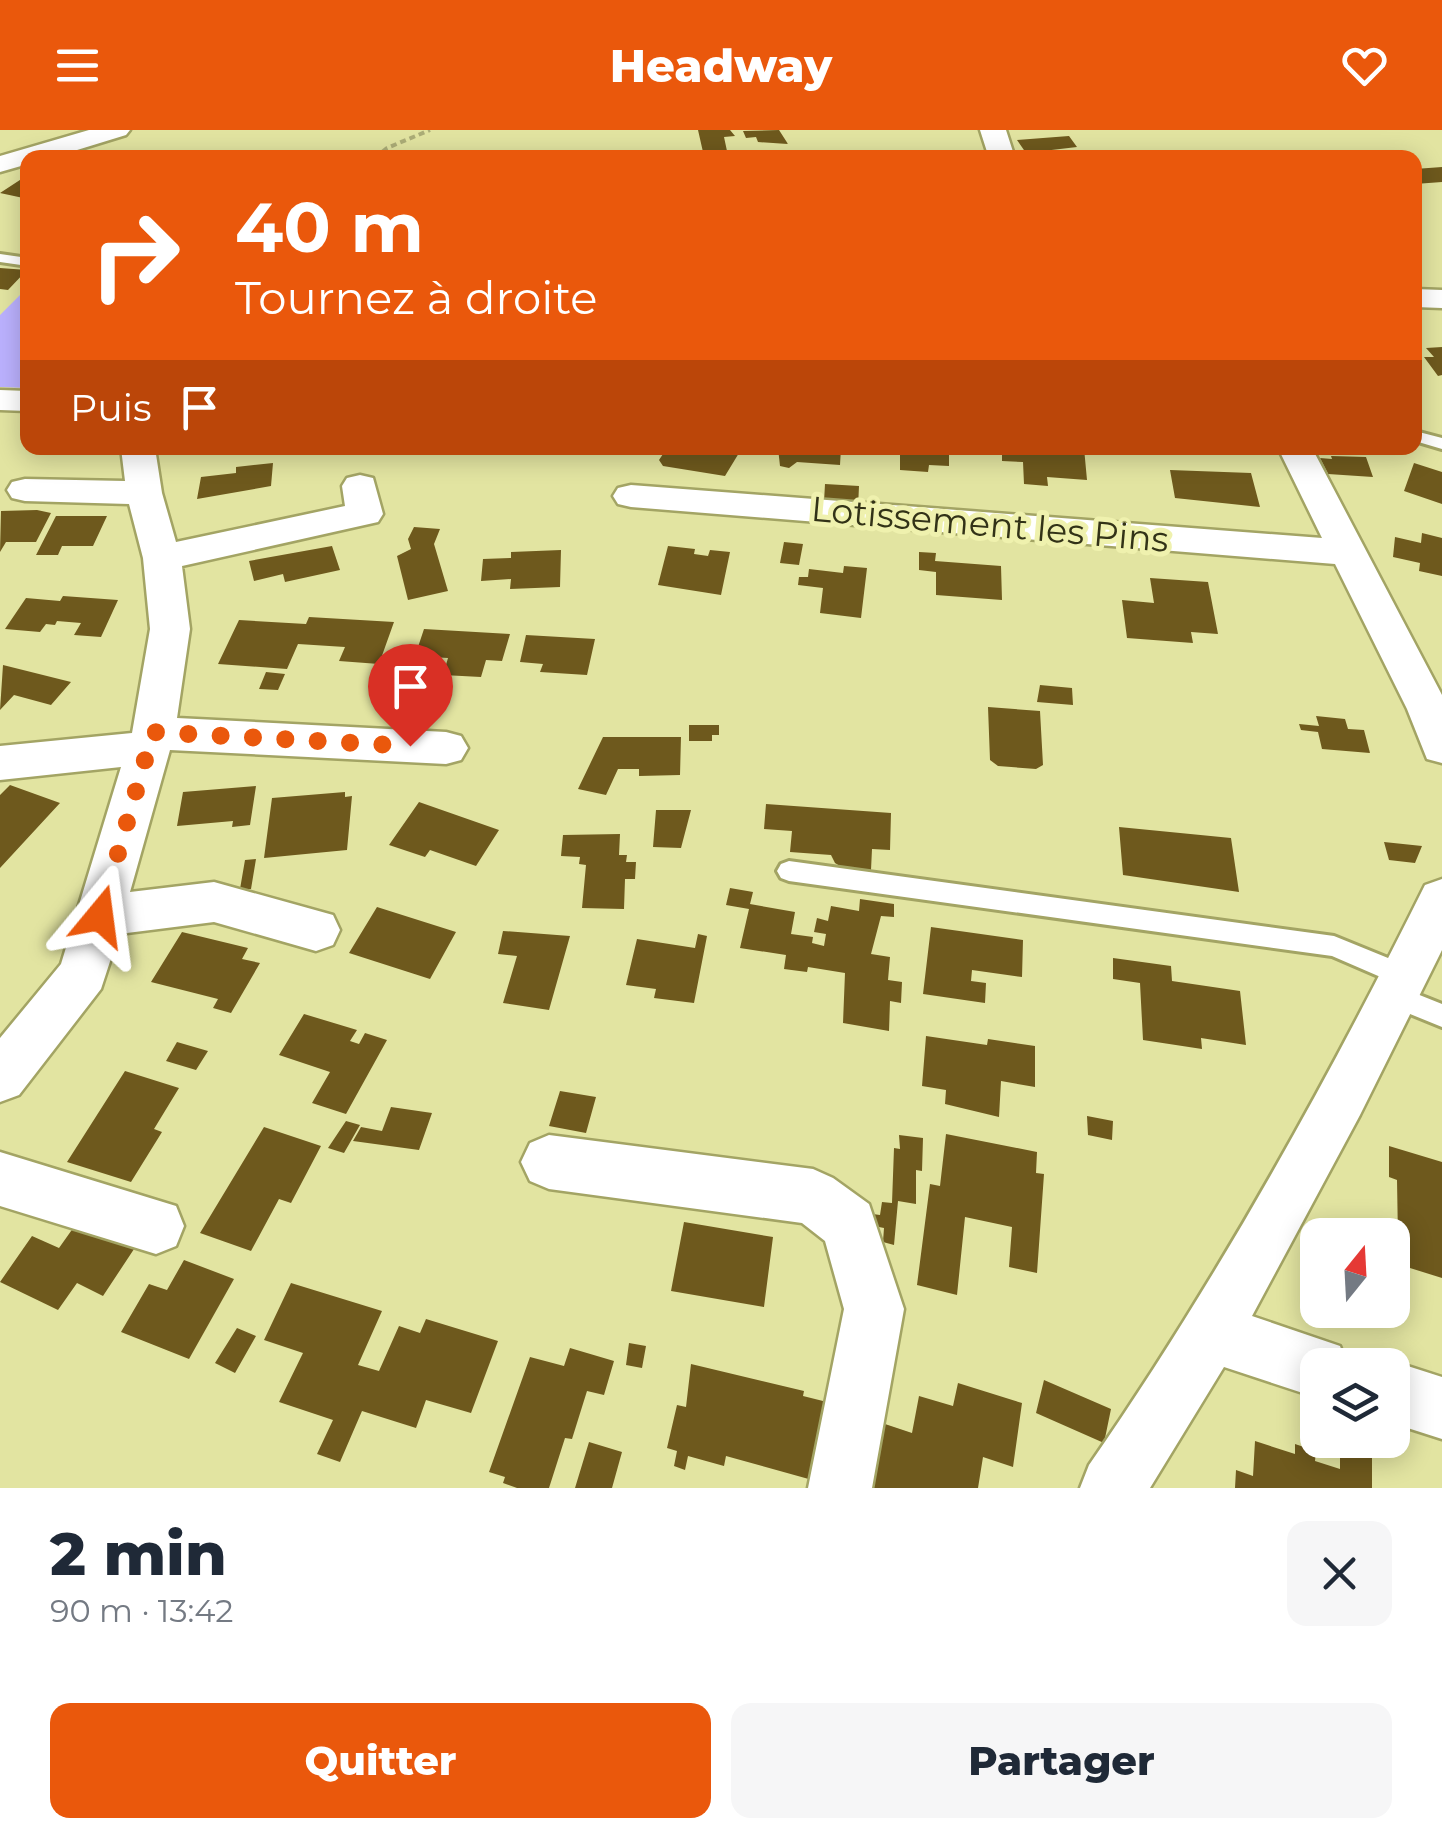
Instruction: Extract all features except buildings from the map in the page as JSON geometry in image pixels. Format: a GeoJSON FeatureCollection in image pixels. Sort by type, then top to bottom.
{"type":"FeatureCollection","features":[{"type":"Feature","properties":{"kind":"street"},"geometry":{"type":"LineString","coordinates":[[52,150],[117,130]]}},
{"type":"Feature","properties":{"kind":"street"},"geometry":{"type":"LineString","coordinates":[[0,1078],[83,974],[150,740],[170,629],[162,558],[144,494],[139,455]]}},
{"type":"Feature","properties":{"kind":"street"},"geometry":{"type":"LineString","coordinates":[[1299,455],[1393,647],[1437,723]]}},
{"type":"Feature","properties":{"kind":"street"},"geometry":{"type":"LineString","coordinates":[[162,558],[365,514],[360,486]]}},
{"type":"Feature","properties":{"kind":"street"},"geometry":{"type":"LineString","coordinates":[[25,490],[144,494]]}},
{"type":"Feature","properties":{"kind":"street","name":"Lotissement les Pins"},"geometry":{"type":"LineString","coordinates":[[631,496],[1349,553]]}},
{"type":"Feature","properties":{"kind":"street"},"geometry":{"type":"LineString","coordinates":[[0,763],[150,740],[446,748]]}},
{"type":"Feature","properties":{"kind":"street"},"geometry":{"type":"LineString","coordinates":[[1112,1488],[1415,997],[1442,899]]}},
{"type":"Feature","properties":{"kind":"street"},"geometry":{"type":"LineString","coordinates":[[100,916],[214,902],[316,930]]}},
{"type":"Feature","properties":{"kind":"street"},"geometry":{"type":"LineString","coordinates":[[549,1162],[813,1197],[849,1224],[874,1309],[840,1488]]}},
{"type":"Feature","properties":{"kind":"street"},"geometry":{"type":"LineString","coordinates":[[0,1179],[156,1226]]}},
{"type":"Feature","properties":{"kind":"street"},"geometry":{"type":"LineString","coordinates":[[1211,1333],[1300,1362]]}},
{"type":"Feature","properties":{"kind":"street"},"geometry":{"type":"LineString","coordinates":[[1410,1398],[1442,1408]]}},
{"type":"Feature","properties":{"kind":"lane"},"geometry":{"type":"LineString","coordinates":[[788,871],[1334,946],[1415,997]]}},
{"type":"Feature","properties":{"kind":"path"},"geometry":{"type":"LineString","coordinates":[[384,150],[430,130]]}},
{"type":"Feature","properties":{"kind":"shaded area"},"geometry":{"type":"Polygon","coordinates":[[[20,295],[20,388],[0,387],[0,315],[20,295]]]}},
{"type":"Feature","properties":{"kind":"route"},"geometry":{"type":"LineString","coordinates":[[100,916],[153,732],[410,746]]}}]}
